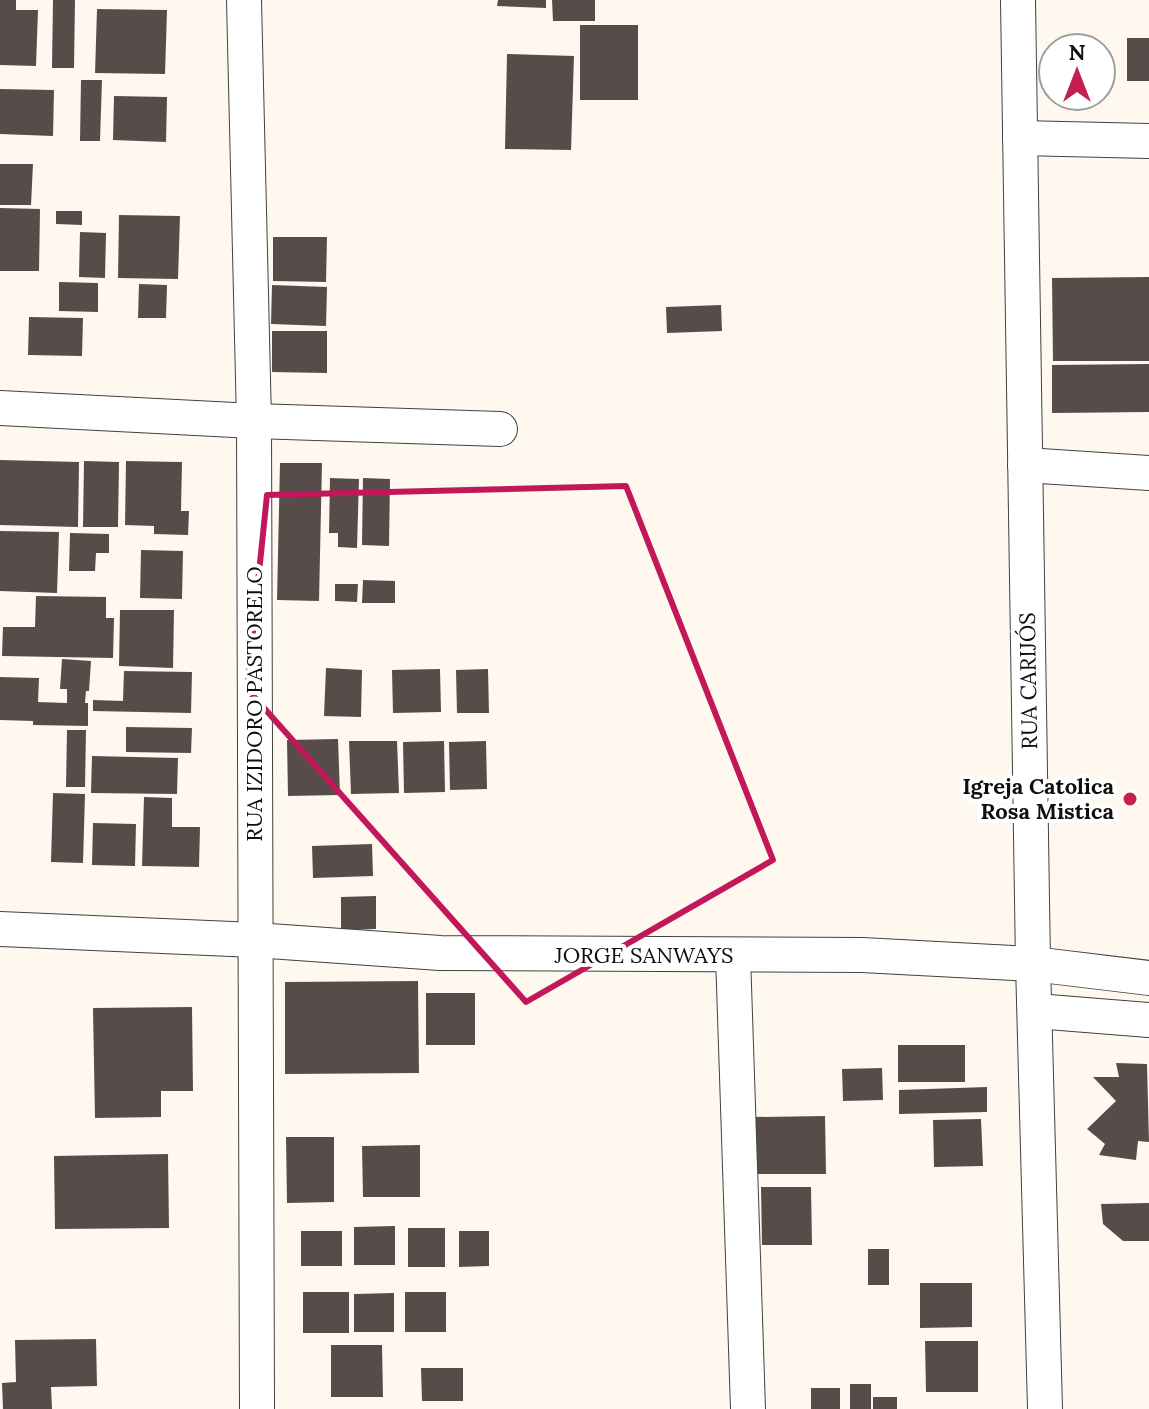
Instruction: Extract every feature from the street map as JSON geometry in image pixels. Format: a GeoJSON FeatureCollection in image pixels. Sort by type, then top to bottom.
{"type":"FeatureCollection","features":[{"type":"Feature","properties":{"kind":"street","name":"RUA IZIDORO PASTORELO"},"geometry":{"type":"LineString","coordinates":[[244,0],[254,421],[257,1409]]}},
{"type":"Feature","properties":{"kind":"street","name":"RUA CARIJÓS"},"geometry":{"type":"LineString","coordinates":[[1018,0],[1033,964],[1045,1409]]}},
{"type":"Feature","properties":{"kind":"street"},"geometry":{"type":"LineString","coordinates":[[1020,138],[1149,141]]}},
{"type":"Feature","properties":{"kind":"street"},"geometry":{"type":"LineString","coordinates":[[0,408],[500,429]]}},
{"type":"Feature","properties":{"kind":"street"},"geometry":{"type":"LineString","coordinates":[[1025,465],[1149,473]]}},
{"type":"Feature","properties":{"kind":"street","name":"JORGE SANWAYS"},"geometry":{"type":"LineString","coordinates":[[0,929],[255,940],[440,953],[862,955],[1033,964],[1149,978]]}},
{"type":"Feature","properties":{"kind":"street"},"geometry":{"type":"LineString","coordinates":[[733,955],[748,1409]]}},
{"type":"Feature","properties":{"kind":"street"},"geometry":{"type":"LineString","coordinates":[[1036,1011],[1149,1020]]}},
{"type":"Feature","properties":{"kind":"highlighted area"},"geometry":{"type":"Polygon","coordinates":[[[626,486],[773,860],[526,1002],[247,689],[267,495],[626,486]]]}},
{"type":"Feature","properties":{"kind":"building"},"geometry":{"type":"Polygon","coordinates":[[[0,0],[16,0],[16,10],[38,10],[36,66],[0,65],[0,0]]]}},
{"type":"Feature","properties":{"kind":"building"},"geometry":{"type":"Polygon","coordinates":[[[53,0],[75,0],[74,68],[52,68],[53,0]]]}},
{"type":"Feature","properties":{"kind":"building"},"geometry":{"type":"Polygon","coordinates":[[[498,0],[546,0],[546,8],[497,6],[498,0]]]}},
{"type":"Feature","properties":{"kind":"building"},"geometry":{"type":"Polygon","coordinates":[[[552,0],[595,0],[595,21],[553,21],[552,0]]]}},
{"type":"Feature","properties":{"kind":"building"},"geometry":{"type":"Polygon","coordinates":[[[97,9],[167,10],[165,74],[95,73],[97,9]]]}},
{"type":"Feature","properties":{"kind":"building"},"geometry":{"type":"Polygon","coordinates":[[[580,25],[638,25],[638,100],[580,100],[580,25]]]}},
{"type":"Feature","properties":{"kind":"building"},"geometry":{"type":"Polygon","coordinates":[[[1127,38],[1149,38],[1149,81],[1127,81],[1127,38]]]}},
{"type":"Feature","properties":{"kind":"building"},"geometry":{"type":"Polygon","coordinates":[[[507,54],[574,56],[571,150],[505,149],[507,54]]]}},
{"type":"Feature","properties":{"kind":"building"},"geometry":{"type":"Polygon","coordinates":[[[81,80],[102,80],[100,141],[80,141],[81,80]]]}},
{"type":"Feature","properties":{"kind":"building"},"geometry":{"type":"Polygon","coordinates":[[[0,89],[54,90],[53,136],[0,134],[0,89]]]}},
{"type":"Feature","properties":{"kind":"building"},"geometry":{"type":"Polygon","coordinates":[[[114,96],[167,97],[166,142],[113,140],[114,96]]]}},
{"type":"Feature","properties":{"kind":"building"},"geometry":{"type":"Polygon","coordinates":[[[0,164],[33,164],[31,205],[0,205],[0,164]]]}},
{"type":"Feature","properties":{"kind":"building"},"geometry":{"type":"Polygon","coordinates":[[[0,208],[40,209],[39,271],[0,271],[0,208]]]}},
{"type":"Feature","properties":{"kind":"building"},"geometry":{"type":"Polygon","coordinates":[[[56,211],[82,211],[82,225],[56,224],[56,211]]]}},
{"type":"Feature","properties":{"kind":"building"},"geometry":{"type":"Polygon","coordinates":[[[119,215],[180,216],[178,279],[118,278],[119,215]]]}},
{"type":"Feature","properties":{"kind":"building"},"geometry":{"type":"Polygon","coordinates":[[[80,232],[106,233],[105,278],[79,277],[80,232]]]}},
{"type":"Feature","properties":{"kind":"building"},"geometry":{"type":"Polygon","coordinates":[[[273,237],[327,237],[326,282],[273,281],[273,237]]]}},
{"type":"Feature","properties":{"kind":"building"},"geometry":{"type":"Polygon","coordinates":[[[1149,277],[1149,361],[1053,361],[1052,278],[1149,277]]]}},
{"type":"Feature","properties":{"kind":"building"},"geometry":{"type":"Polygon","coordinates":[[[59,282],[98,283],[98,312],[59,311],[59,282]]]}},
{"type":"Feature","properties":{"kind":"building"},"geometry":{"type":"Polygon","coordinates":[[[139,284],[167,285],[166,318],[138,318],[139,284]]]}},
{"type":"Feature","properties":{"kind":"building"},"geometry":{"type":"Polygon","coordinates":[[[272,285],[327,287],[326,326],[271,324],[272,285]]]}},
{"type":"Feature","properties":{"kind":"building"},"geometry":{"type":"Polygon","coordinates":[[[721,305],[722,331],[667,333],[666,307],[721,305]]]}},
{"type":"Feature","properties":{"kind":"building"},"geometry":{"type":"Polygon","coordinates":[[[29,317],[83,318],[82,356],[28,355],[29,317]]]}},
{"type":"Feature","properties":{"kind":"building"},"geometry":{"type":"Polygon","coordinates":[[[272,331],[327,331],[327,373],[272,372],[272,331]]]}},
{"type":"Feature","properties":{"kind":"building"},"geometry":{"type":"Polygon","coordinates":[[[1149,364],[1149,412],[1052,413],[1052,365],[1149,364]]]}},
{"type":"Feature","properties":{"kind":"building"},"geometry":{"type":"Polygon","coordinates":[[[0,460],[79,462],[78,527],[0,525],[0,460]]]}},
{"type":"Feature","properties":{"kind":"building"},"geometry":{"type":"Polygon","coordinates":[[[84,461],[119,462],[118,527],[83,527],[84,461]]]}},
{"type":"Feature","properties":{"kind":"building"},"geometry":{"type":"Polygon","coordinates":[[[126,461],[182,462],[181,511],[189,511],[188,535],[154,534],[154,526],[125,525],[126,461]]]}},
{"type":"Feature","properties":{"kind":"building"},"geometry":{"type":"Polygon","coordinates":[[[280,463],[322,463],[319,601],[277,600],[280,463]]]}},
{"type":"Feature","properties":{"kind":"building"},"geometry":{"type":"Polygon","coordinates":[[[330,478],[359,479],[357,548],[338,547],[338,533],[329,533],[330,478]]]}},
{"type":"Feature","properties":{"kind":"building"},"geometry":{"type":"Polygon","coordinates":[[[363,478],[390,479],[389,546],[362,545],[363,478]]]}},
{"type":"Feature","properties":{"kind":"building"},"geometry":{"type":"Polygon","coordinates":[[[0,531],[59,532],[57,593],[0,591],[0,531]]]}},
{"type":"Feature","properties":{"kind":"building"},"geometry":{"type":"Polygon","coordinates":[[[70,533],[109,534],[109,553],[96,553],[95,571],[69,571],[70,533]]]}},
{"type":"Feature","properties":{"kind":"building"},"geometry":{"type":"Polygon","coordinates":[[[141,550],[183,551],[182,599],[140,598],[141,550]]]}},
{"type":"Feature","properties":{"kind":"building"},"geometry":{"type":"Polygon","coordinates":[[[363,580],[395,581],[395,603],[362,603],[363,580]]]}},
{"type":"Feature","properties":{"kind":"building"},"geometry":{"type":"Polygon","coordinates":[[[335,584],[358,584],[357,602],[335,601],[335,584]]]}},
{"type":"Feature","properties":{"kind":"building"},"geometry":{"type":"Polygon","coordinates":[[[36,596],[106,597],[106,618],[114,618],[113,658],[2,656],[3,627],[35,627],[36,596]]]}},
{"type":"Feature","properties":{"kind":"building"},"geometry":{"type":"Polygon","coordinates":[[[120,610],[174,610],[173,668],[119,666],[120,610]]]}},
{"type":"Feature","properties":{"kind":"building"},"geometry":{"type":"Polygon","coordinates":[[[62,659],[91,661],[85,703],[88,703],[88,726],[33,725],[33,721],[0,720],[0,677],[39,678],[38,702],[67,703],[67,689],[60,689],[62,659]]]}},
{"type":"Feature","properties":{"kind":"building"},"geometry":{"type":"Polygon","coordinates":[[[326,668],[362,670],[361,717],[324,716],[326,668]]]}},
{"type":"Feature","properties":{"kind":"building"},"geometry":{"type":"Polygon","coordinates":[[[440,669],[441,712],[393,713],[392,670],[440,669]]]}},
{"type":"Feature","properties":{"kind":"building"},"geometry":{"type":"Polygon","coordinates":[[[488,669],[489,713],[457,713],[456,670],[488,669]]]}},
{"type":"Feature","properties":{"kind":"building"},"geometry":{"type":"Polygon","coordinates":[[[124,671],[192,672],[191,713],[93,711],[93,700],[123,701],[124,671]]]}},
{"type":"Feature","properties":{"kind":"building"},"geometry":{"type":"Polygon","coordinates":[[[126,727],[192,728],[191,753],[126,752],[126,727]]]}},
{"type":"Feature","properties":{"kind":"building"},"geometry":{"type":"Polygon","coordinates":[[[67,730],[86,730],[85,787],[66,787],[67,730]]]}},
{"type":"Feature","properties":{"kind":"building"},"geometry":{"type":"Polygon","coordinates":[[[338,739],[340,795],[288,796],[287,740],[338,739]]]}},
{"type":"Feature","properties":{"kind":"building"},"geometry":{"type":"Polygon","coordinates":[[[349,741],[397,741],[399,793],[351,794],[349,741]]]}},
{"type":"Feature","properties":{"kind":"building"},"geometry":{"type":"Polygon","coordinates":[[[444,741],[445,792],[404,793],[403,742],[444,741]]]}},
{"type":"Feature","properties":{"kind":"building"},"geometry":{"type":"Polygon","coordinates":[[[486,741],[487,789],[450,790],[449,742],[486,741]]]}},
{"type":"Feature","properties":{"kind":"building"},"geometry":{"type":"Polygon","coordinates":[[[92,756],[178,758],[177,794],[91,793],[92,756]]]}},
{"type":"Feature","properties":{"kind":"building"},"geometry":{"type":"Polygon","coordinates":[[[53,793],[85,794],[83,863],[51,862],[53,793]]]}},
{"type":"Feature","properties":{"kind":"building"},"geometry":{"type":"Polygon","coordinates":[[[144,797],[172,798],[172,827],[200,827],[199,867],[142,866],[144,797]]]}},
{"type":"Feature","properties":{"kind":"building"},"geometry":{"type":"Polygon","coordinates":[[[93,823],[136,824],[135,866],[92,865],[93,823]]]}},
{"type":"Feature","properties":{"kind":"building"},"geometry":{"type":"Polygon","coordinates":[[[372,844],[373,876],[313,878],[312,846],[372,844]]]}},
{"type":"Feature","properties":{"kind":"building"},"geometry":{"type":"Polygon","coordinates":[[[376,896],[376,929],[341,930],[341,897],[376,896]]]}},
{"type":"Feature","properties":{"kind":"building"},"geometry":{"type":"Polygon","coordinates":[[[418,981],[419,1073],[285,1074],[285,982],[418,981]]]}},
{"type":"Feature","properties":{"kind":"building"},"geometry":{"type":"Polygon","coordinates":[[[426,993],[475,993],[475,1045],[426,1045],[426,993]]]}},
{"type":"Feature","properties":{"kind":"building"},"geometry":{"type":"Polygon","coordinates":[[[192,1007],[193,1091],[161,1091],[161,1117],[95,1118],[93,1008],[192,1007]]]}},
{"type":"Feature","properties":{"kind":"building"},"geometry":{"type":"Polygon","coordinates":[[[898,1045],[965,1045],[965,1082],[898,1082],[898,1045]]]}},
{"type":"Feature","properties":{"kind":"building"},"geometry":{"type":"Polygon","coordinates":[[[1116,1063],[1147,1064],[1149,1142],[1138,1141],[1136,1160],[1099,1155],[1105,1144],[1087,1129],[1116,1101],[1093,1077],[1119,1077],[1116,1063]]]}},
{"type":"Feature","properties":{"kind":"building"},"geometry":{"type":"Polygon","coordinates":[[[882,1068],[883,1100],[843,1101],[842,1069],[882,1068]]]}},
{"type":"Feature","properties":{"kind":"building"},"geometry":{"type":"Polygon","coordinates":[[[987,1087],[987,1112],[899,1114],[899,1090],[987,1087]]]}},
{"type":"Feature","properties":{"kind":"building"},"geometry":{"type":"Polygon","coordinates":[[[825,1116],[826,1174],[755,1174],[755,1117],[825,1116]]]}},
{"type":"Feature","properties":{"kind":"building"},"geometry":{"type":"Polygon","coordinates":[[[981,1119],[983,1166],[934,1167],[933,1120],[981,1119]]]}},
{"type":"Feature","properties":{"kind":"building"},"geometry":{"type":"Polygon","coordinates":[[[286,1137],[334,1137],[334,1202],[287,1203],[286,1137]]]}},
{"type":"Feature","properties":{"kind":"building"},"geometry":{"type":"Polygon","coordinates":[[[420,1145],[420,1197],[363,1197],[362,1146],[420,1145]]]}},
{"type":"Feature","properties":{"kind":"building"},"geometry":{"type":"Polygon","coordinates":[[[168,1154],[169,1228],[55,1229],[54,1156],[168,1154]]]}},
{"type":"Feature","properties":{"kind":"building"},"geometry":{"type":"Polygon","coordinates":[[[761,1187],[811,1187],[812,1245],[762,1245],[761,1187]]]}},
{"type":"Feature","properties":{"kind":"building"},"geometry":{"type":"Polygon","coordinates":[[[1149,1203],[1149,1241],[1123,1241],[1103,1224],[1101,1204],[1149,1203]]]}},
{"type":"Feature","properties":{"kind":"building"},"geometry":{"type":"Polygon","coordinates":[[[395,1226],[395,1265],[354,1265],[354,1227],[395,1226]]]}},
{"type":"Feature","properties":{"kind":"building"},"geometry":{"type":"Polygon","coordinates":[[[408,1228],[445,1228],[445,1267],[408,1267],[408,1228]]]}},
{"type":"Feature","properties":{"kind":"building"},"geometry":{"type":"Polygon","coordinates":[[[301,1231],[342,1231],[342,1266],[301,1266],[301,1231]]]}},
{"type":"Feature","properties":{"kind":"building"},"geometry":{"type":"Polygon","coordinates":[[[459,1231],[489,1231],[489,1266],[459,1267],[459,1231]]]}},
{"type":"Feature","properties":{"kind":"building"},"geometry":{"type":"Polygon","coordinates":[[[868,1249],[889,1249],[889,1285],[868,1285],[868,1249]]]}},
{"type":"Feature","properties":{"kind":"building"},"geometry":{"type":"Polygon","coordinates":[[[920,1283],[972,1283],[972,1327],[920,1328],[920,1283]]]}},
{"type":"Feature","properties":{"kind":"building"},"geometry":{"type":"Polygon","coordinates":[[[303,1292],[349,1292],[349,1333],[303,1333],[303,1292]]]}},
{"type":"Feature","properties":{"kind":"building"},"geometry":{"type":"Polygon","coordinates":[[[405,1292],[446,1292],[446,1332],[405,1332],[405,1292]]]}},
{"type":"Feature","properties":{"kind":"building"},"geometry":{"type":"Polygon","coordinates":[[[394,1293],[394,1332],[354,1332],[354,1294],[394,1293]]]}},
{"type":"Feature","properties":{"kind":"building"},"geometry":{"type":"Polygon","coordinates":[[[96,1339],[97,1386],[51,1387],[52,1409],[3,1409],[2,1383],[16,1382],[15,1340],[96,1339]]]}},
{"type":"Feature","properties":{"kind":"building"},"geometry":{"type":"Polygon","coordinates":[[[925,1341],[978,1341],[978,1392],[926,1392],[925,1341]]]}},
{"type":"Feature","properties":{"kind":"building"},"geometry":{"type":"Polygon","coordinates":[[[331,1345],[382,1345],[383,1397],[331,1397],[331,1345]]]}},
{"type":"Feature","properties":{"kind":"building"},"geometry":{"type":"Polygon","coordinates":[[[421,1368],[463,1368],[463,1401],[422,1401],[421,1368]]]}},
{"type":"Feature","properties":{"kind":"building"},"geometry":{"type":"Polygon","coordinates":[[[850,1384],[871,1384],[871,1409],[850,1409],[850,1384]]]}},
{"type":"Feature","properties":{"kind":"building"},"geometry":{"type":"Polygon","coordinates":[[[811,1388],[840,1388],[840,1409],[811,1409],[811,1388]]]}},
{"type":"Feature","properties":{"kind":"building"},"geometry":{"type":"Polygon","coordinates":[[[873,1397],[897,1397],[897,1409],[873,1409],[873,1397]]]}},
{"type":"Feature","properties":{"kind":"place","name":"Igreja Catolica Rosa Mistica"},"geometry":{"type":"Point","coordinates":[1130,799]}}]}
